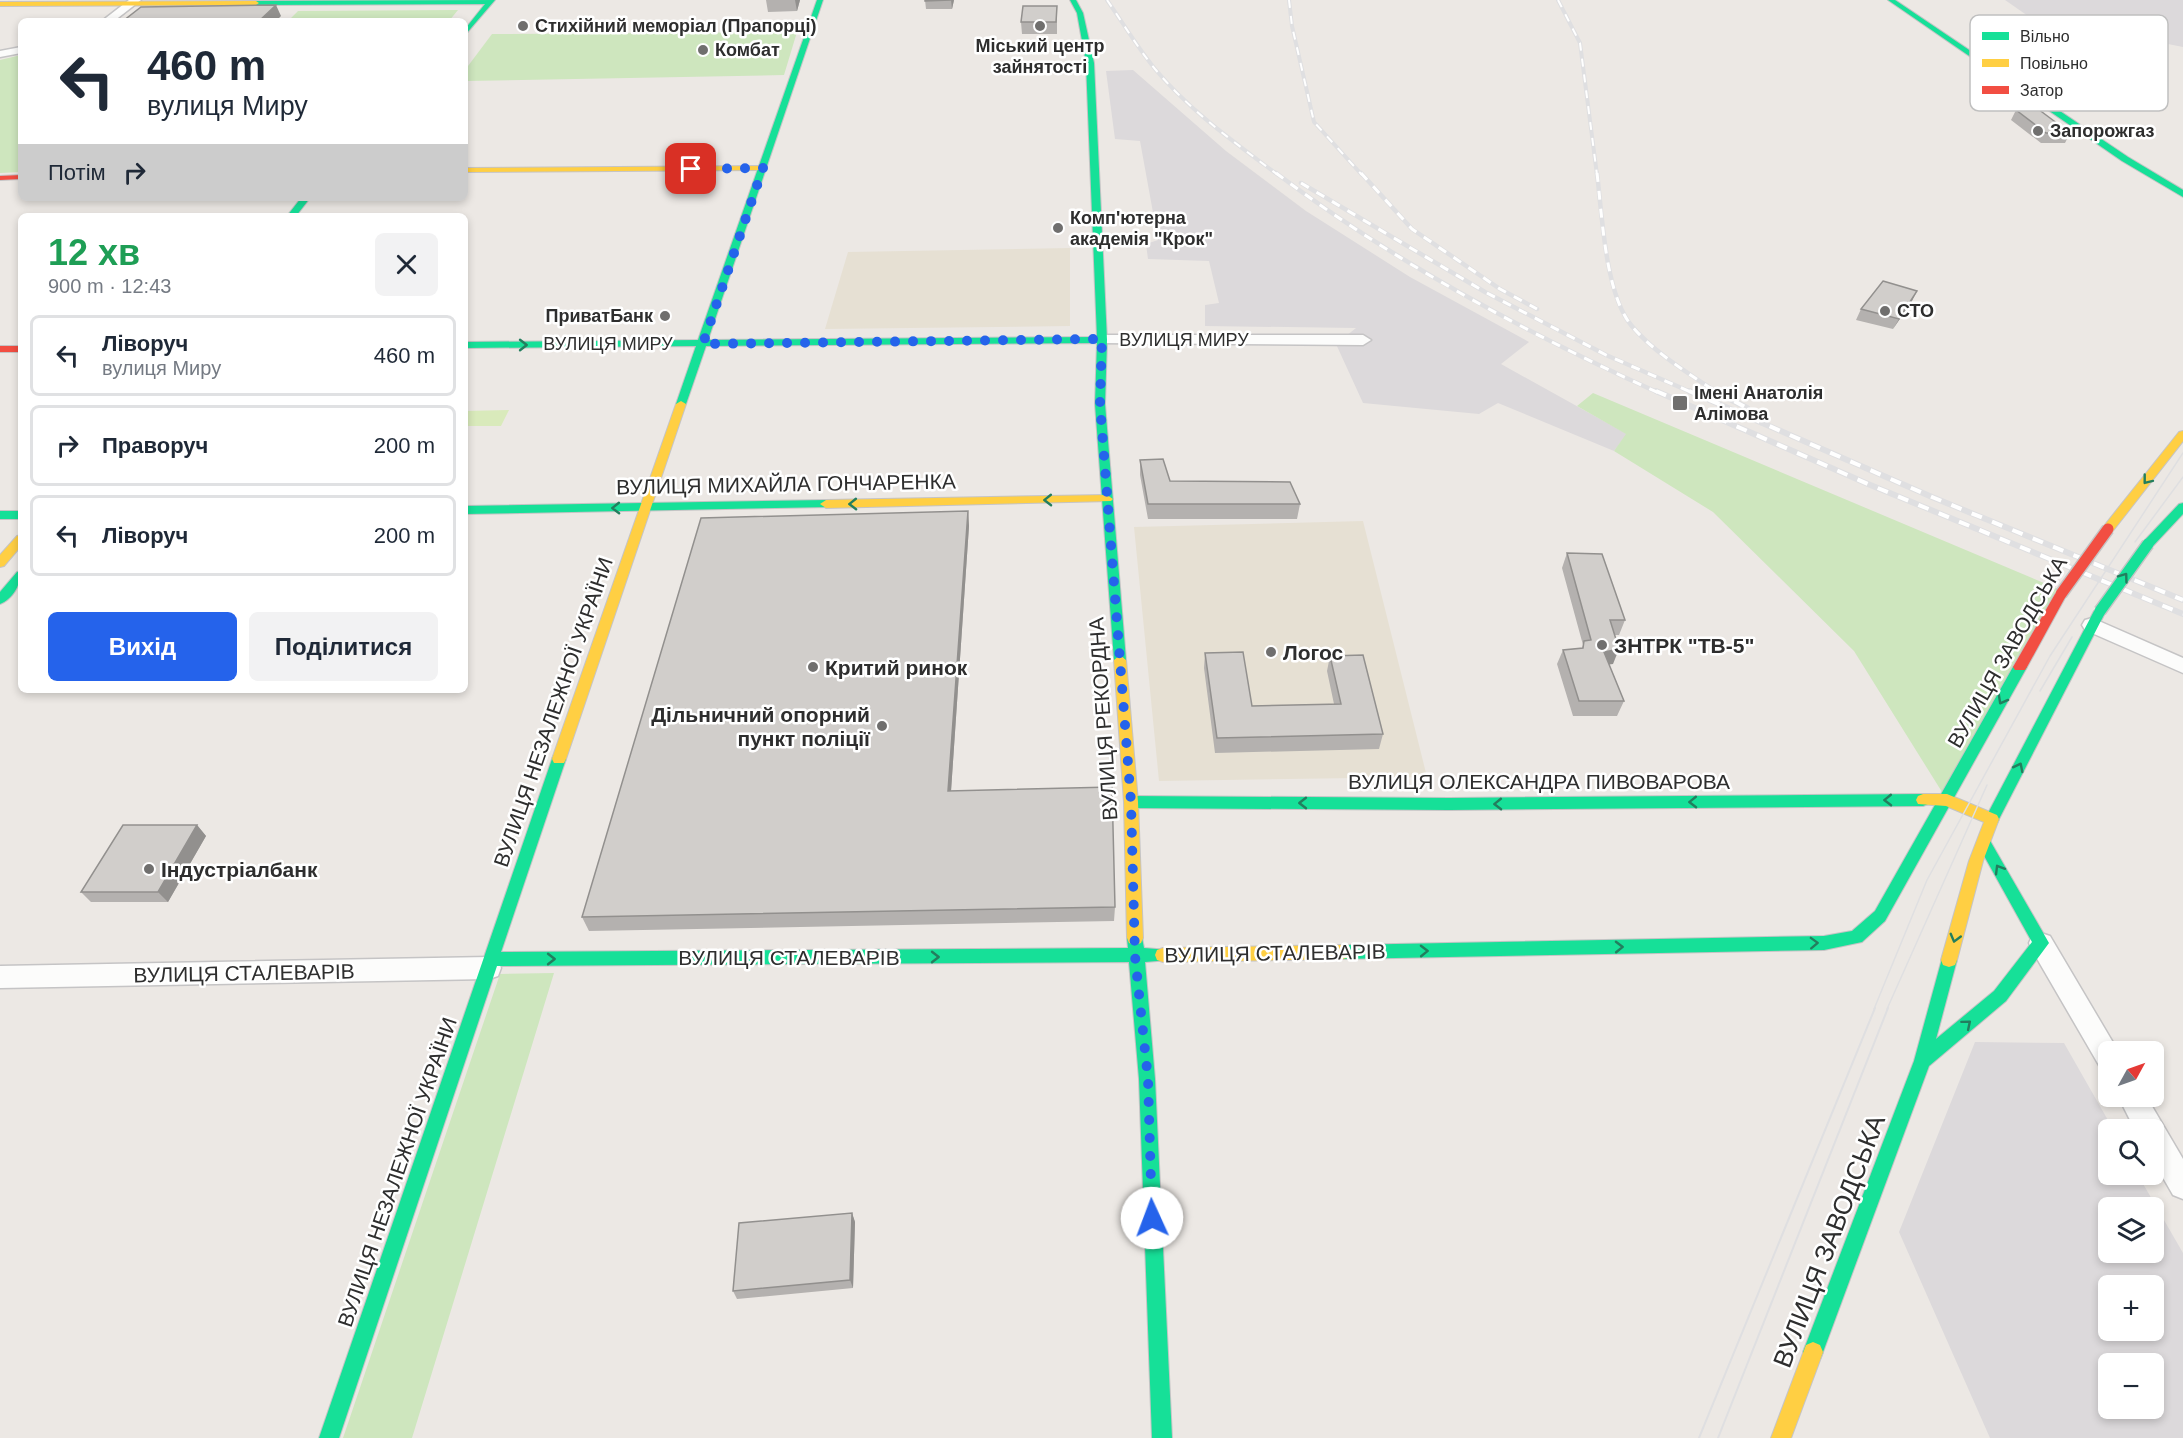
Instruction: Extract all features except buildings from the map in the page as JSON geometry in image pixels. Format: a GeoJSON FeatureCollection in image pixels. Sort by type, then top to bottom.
{"type":"FeatureCollection","features":[{"type":"Feature","properties":{"kind":"street","name":"ВУЛИЦЯ НЕЗАЛЕЖНОЇ УКРАЇНИ"},"geometry":{"type":"LineString","coordinates":[[329,1438],[820,0]]}},
{"type":"Feature","properties":{"kind":"street","name":"ВУЛИЦЯ РЕКОРДНА"},"geometry":{"type":"LineString","coordinates":[[1073,0],[1080,13],[1090,63],[1102,339],[1100,404],[1131,802],[1135,956],[1148,1079],[1162,1438]]}},
{"type":"Feature","properties":{"kind":"street"},"geometry":{"type":"LineString","coordinates":[[1891,0],[1970,54]]}},
{"type":"Feature","properties":{"kind":"street"},"geometry":{"type":"LineString","coordinates":[[1910,0],[1969,40]]}},
{"type":"Feature","properties":{"kind":"street"},"geometry":{"type":"LineString","coordinates":[[457,18],[470,1]]}},
{"type":"Feature","properties":{"kind":"street"},"geometry":{"type":"LineString","coordinates":[[0,4],[491,1]]}},
{"type":"Feature","properties":{"kind":"street"},"geometry":{"type":"LineString","coordinates":[[468,29],[491,1]]}},
{"type":"Feature","properties":{"kind":"street"},"geometry":{"type":"LineString","coordinates":[[111,18],[133,2]]}},
{"type":"Feature","properties":{"kind":"street"},"geometry":{"type":"LineString","coordinates":[[1949,40],[1969,40]]}},
{"type":"Feature","properties":{"kind":"street"},"geometry":{"type":"LineString","coordinates":[[0,54],[18,51]]}},
{"type":"Feature","properties":{"kind":"street"},"geometry":{"type":"LineString","coordinates":[[2054,111],[2125,159],[2183,194]]}},
{"type":"Feature","properties":{"kind":"street"},"geometry":{"type":"LineString","coordinates":[[2075,111],[2183,180]]}},
{"type":"Feature","properties":{"kind":"street"},"geometry":{"type":"LineString","coordinates":[[468,170],[763,168]]}},
{"type":"Feature","properties":{"kind":"street"},"geometry":{"type":"LineString","coordinates":[[0,178],[18,177]]}},
{"type":"Feature","properties":{"kind":"street"},"geometry":{"type":"LineString","coordinates":[[294,213],[304,201]]}},
{"type":"Feature","properties":{"kind":"street","name":"ВУЛИЦЯ МИРУ"},"geometry":{"type":"LineString","coordinates":[[468,345],[1102,339],[1363,340]]}},
{"type":"Feature","properties":{"kind":"street"},"geometry":{"type":"LineString","coordinates":[[0,349],[18,349]]}},
{"type":"Feature","properties":{"kind":"street","name":"ВУЛИЦЯ ЗАВОДСЬКА"},"geometry":{"type":"LineString","coordinates":[[1947,800],[2061,594],[2108,529],[2183,434]]}},
{"type":"Feature","properties":{"kind":"street","name":"ВУЛИЦЯ МИХАЙЛА ГОНЧАРЕНКА"},"geometry":{"type":"LineString","coordinates":[[468,510],[1107,499]]}},
{"type":"Feature","properties":{"kind":"street","name":"ВУЛИЦЯ ЗАВОДСЬКА"},"geometry":{"type":"LineString","coordinates":[[1781,1438],[1923,1061],[1976,861],[1992,819],[2096,618],[2148,544],[2183,507]]}},
{"type":"Feature","properties":{"kind":"street"},"geometry":{"type":"LineString","coordinates":[[0,515],[18,515]]}},
{"type":"Feature","properties":{"kind":"street"},"geometry":{"type":"LineString","coordinates":[[0,563],[18,542]]}},
{"type":"Feature","properties":{"kind":"street"},"geometry":{"type":"LineString","coordinates":[[0,600],[18,579]]}},
{"type":"Feature","properties":{"kind":"street"},"geometry":{"type":"LineString","coordinates":[[2096,618],[2183,666]]}},
{"type":"Feature","properties":{"kind":"street"},"geometry":{"type":"LineString","coordinates":[[1947,800],[1992,819]]}},
{"type":"Feature","properties":{"kind":"street","name":"ВУЛИЦЯ ОЛЕКСАНДРА ПИВОВАРОВА"},"geometry":{"type":"LineString","coordinates":[[1131,802],[1449,804],[1947,800]]}},
{"type":"Feature","properties":{"kind":"street","name":"ВУЛИЦЯ СТАЛЕВАРІВ"},"geometry":{"type":"LineString","coordinates":[[0,977],[490,964],[1135,956],[1824,943],[1856,937],[1880,916],[1947,800]]}},
{"type":"Feature","properties":{"kind":"street"},"geometry":{"type":"LineString","coordinates":[[1984,843],[2098,1041]]}},
{"type":"Feature","properties":{"kind":"street","name":"ВУЛИЦЯ ЗАВОДСЬКА"},"geometry":{"type":"LineString","coordinates":[[1923,1061],[2000,996],[2041,943]]}},
{"type":"Feature","properties":{"kind":"street"},"geometry":{"type":"LineString","coordinates":[[2164,1153],[2183,1185]]}},
{"type":"Feature","properties":{"kind":"shaded area"},"geometry":{"type":"Polygon","coordinates":[[[2005,0],[2183,0],[2183,47],[2168,44],[2168,15],[2027,15],[2005,0]]]}},
{"type":"Feature","properties":{"kind":"shaded area"},"geometry":{"type":"Polygon","coordinates":[[[1133,70],[1226,151],[1306,211],[1410,277],[1529,342],[1501,364],[1627,434],[1614,451],[1498,403],[1479,414],[1363,403],[1336,344],[1356,328],[1205,326],[1205,305],[1219,303],[1209,261],[1148,259],[1146,244],[1158,240],[1140,141],[1115,139],[1106,71],[1133,70]]]}},
{"type":"Feature","properties":{"kind":"shaded area"},"geometry":{"type":"Polygon","coordinates":[[[1070,248],[1070,326],[825,329],[848,252],[1070,248]]]}},
{"type":"Feature","properties":{"kind":"shaded area","name":"Логос"},"geometry":{"type":"Polygon","coordinates":[[[1363,521],[1427,777],[1159,781],[1134,527],[1363,521]]]}},
{"type":"Feature","properties":{"kind":"shaded area"},"geometry":{"type":"Polygon","coordinates":[[[1975,1042],[2064,1043],[2098,1103],[2098,1107],[2100,1107],[2107,1119],[2098,1119],[2098,1185],[2144,1185],[2151,1197],[2098,1197],[2098,1263],[2164,1263],[2164,1220],[2183,1253],[2183,1438],[1990,1438],[1899,1232],[1975,1042]]]}},
{"type":"Feature","properties":{"kind":"green space"},"geometry":{"type":"Polygon","coordinates":[[[458,10],[451,18],[291,18],[298,11],[458,10]]]}},
{"type":"Feature","properties":{"kind":"green space"},"geometry":{"type":"Polygon","coordinates":[[[797,32],[784,75],[468,81],[468,66],[492,34],[797,32]]]}},
{"type":"Feature","properties":{"kind":"green space"},"geometry":{"type":"Polygon","coordinates":[[[18,56],[18,172],[0,173],[0,60],[18,56]]]}},
{"type":"Feature","properties":{"kind":"green space"},"geometry":{"type":"Polygon","coordinates":[[[1593,393],[2063,591],[1947,800],[1854,651],[1713,512],[1614,451],[1626,434],[1577,406],[1593,393]]]}},
{"type":"Feature","properties":{"kind":"green space"},"geometry":{"type":"Polygon","coordinates":[[[509,410],[501,426],[468,426],[468,411],[509,410]]]}},
{"type":"Feature","properties":{"kind":"green space"},"geometry":{"type":"Polygon","coordinates":[[[554,973],[412,1438],[343,1438],[500,974],[554,973]]]}},
{"type":"Feature","properties":{"kind":"tram line"},"geometry":{"type":"LineString","coordinates":[[1874,1009],[1927,880],[2050,656],[2183,453]]}},
{"type":"Feature","properties":{"kind":"tram line"},"geometry":{"type":"LineString","coordinates":[[2135,542],[2183,477]]}},
{"type":"Feature","properties":{"kind":"tram line"},"geometry":{"type":"LineString","coordinates":[[2040,691],[2072,637]]}},
{"type":"Feature","properties":{"kind":"tram line"},"geometry":{"type":"LineString","coordinates":[[1887,1009],[1987,785]]}},
{"type":"Feature","properties":{"kind":"tram line"},"geometry":{"type":"LineString","coordinates":[[1699,1438],[1875,1008]]}},
{"type":"Feature","properties":{"kind":"tram line"},"geometry":{"type":"LineString","coordinates":[[1718,1438],[1888,1008]]}},
{"type":"Feature","properties":{"kind":"railway"},"geometry":{"type":"LineString","coordinates":[[1107,0],[1155,69],[1183,99],[1278,175]]}},
{"type":"Feature","properties":{"kind":"railway"},"geometry":{"type":"LineString","coordinates":[[1289,0],[1292,26],[1314,122],[1362,175]]}},
{"type":"Feature","properties":{"kind":"railway"},"geometry":{"type":"LineString","coordinates":[[1558,0],[1580,43],[1597,175]]}},
{"type":"Feature","properties":{"kind":"railway"},"geometry":{"type":"LineString","coordinates":[[1276,173],[1321,206],[1413,266],[1461,294],[1659,393]]}},
{"type":"Feature","properties":{"kind":"railway"},"geometry":{"type":"LineString","coordinates":[[1361,173],[1412,229],[1500,289],[1537,309]]}},
{"type":"Feature","properties":{"kind":"railway"},"geometry":{"type":"LineString","coordinates":[[1597,173],[1606,252],[1615,294],[1622,311],[1631,325],[1649,344],[1715,391]]}},
{"type":"Feature","properties":{"kind":"railway"},"geometry":{"type":"LineString","coordinates":[[1301,183],[1485,292],[1606,355],[1693,393]]}},
{"type":"Feature","properties":{"kind":"railway"},"geometry":{"type":"LineString","coordinates":[[1656,391],[1868,484],[2183,614]]}},
{"type":"Feature","properties":{"kind":"railway"},"geometry":{"type":"LineString","coordinates":[[1689,391],[1932,497],[2183,600]]}},
{"type":"Feature","properties":{"kind":"railway"},"geometry":{"type":"LineString","coordinates":[[1715,391],[1747,408]]}},
{"type":"Feature","properties":{"kind":"traffic: fast"},"geometry":{"type":"LineString","coordinates":[[468,29],[492,0]]}},
{"type":"Feature","properties":{"kind":"traffic: fast"},"geometry":{"type":"LineString","coordinates":[[681,404],[820,0]]}},
{"type":"Feature","properties":{"kind":"traffic: fast"},"geometry":{"type":"LineString","coordinates":[[1073,0],[1080,13],[1090,63],[1102,340],[1100,404],[1120,660]]}},
{"type":"Feature","properties":{"kind":"traffic: fast"},"geometry":{"type":"LineString","coordinates":[[1891,0],[1970,54]]}},
{"type":"Feature","properties":{"kind":"traffic: fast"},"geometry":{"type":"LineString","coordinates":[[256,3],[490,2]]}},
{"type":"Feature","properties":{"kind":"traffic: fast"},"geometry":{"type":"LineString","coordinates":[[2054,111],[2125,159],[2183,194]]}},
{"type":"Feature","properties":{"kind":"traffic: fast"},"geometry":{"type":"LineString","coordinates":[[294,213],[304,201]]}},
{"type":"Feature","properties":{"kind":"traffic: fast"},"geometry":{"type":"LineString","coordinates":[[468,345],[1102,340]]}},
{"type":"Feature","properties":{"kind":"traffic: fast"},"geometry":{"type":"LineString","coordinates":[[468,510],[826,504]]}},
{"type":"Feature","properties":{"kind":"traffic: fast"},"geometry":{"type":"LineString","coordinates":[[2148,544],[2183,507]]}},
{"type":"Feature","properties":{"kind":"traffic: fast"},"geometry":{"type":"LineString","coordinates":[[0,515],[18,515]]}},
{"type":"Feature","properties":{"kind":"traffic: fast"},"geometry":{"type":"LineString","coordinates":[[2100,611],[2148,544]]}},
{"type":"Feature","properties":{"kind":"traffic: fast"},"geometry":{"type":"LineString","coordinates":[[0,600],[18,579]]}},
{"type":"Feature","properties":{"kind":"traffic: fast"},"geometry":{"type":"LineString","coordinates":[[1992,819],[2100,611]]}},
{"type":"Feature","properties":{"kind":"traffic: fast"},"geometry":{"type":"LineString","coordinates":[[1343,952],[1824,943],[1856,937],[1880,916],[2020,667]]}},
{"type":"Feature","properties":{"kind":"traffic: fast"},"geometry":{"type":"LineString","coordinates":[[329,1438],[559,759]]}},
{"type":"Feature","properties":{"kind":"traffic: fast"},"geometry":{"type":"LineString","coordinates":[[1131,802],[1449,804],[1923,800]]}},
{"type":"Feature","properties":{"kind":"traffic: fast"},"geometry":{"type":"LineString","coordinates":[[1922,1061],[2000,996],[2041,943],[1984,843]]}},
{"type":"Feature","properties":{"kind":"traffic: fast"},"geometry":{"type":"LineString","coordinates":[[1135,938],[1147,1079],[1162,1438]]}},
{"type":"Feature","properties":{"kind":"traffic: fast"},"geometry":{"type":"LineString","coordinates":[[492,959],[1163,955]]}},
{"type":"Feature","properties":{"kind":"traffic: fast"},"geometry":{"type":"LineString","coordinates":[[1813,1352],[1922,1061],[1949,960]]}},
{"type":"Feature","properties":{"kind":"traffic: slow"},"geometry":{"type":"LineString","coordinates":[[0,4],[256,3]]}},
{"type":"Feature","properties":{"kind":"traffic: slow"},"geometry":{"type":"LineString","coordinates":[[468,170],[763,168]]}},
{"type":"Feature","properties":{"kind":"traffic: slow"},"geometry":{"type":"LineString","coordinates":[[559,759],[681,404]]}},
{"type":"Feature","properties":{"kind":"traffic: slow"},"geometry":{"type":"LineString","coordinates":[[2108,529],[2183,434]]}},
{"type":"Feature","properties":{"kind":"traffic: slow"},"geometry":{"type":"LineString","coordinates":[[826,504],[1107,499]]}},
{"type":"Feature","properties":{"kind":"traffic: slow"},"geometry":{"type":"LineString","coordinates":[[0,563],[18,542]]}},
{"type":"Feature","properties":{"kind":"traffic: slow"},"geometry":{"type":"LineString","coordinates":[[1120,660],[1131,802],[1135,938]]}},
{"type":"Feature","properties":{"kind":"traffic: slow"},"geometry":{"type":"LineString","coordinates":[[1923,800],[1947,800],[1992,819],[1976,861],[1949,960]]}},
{"type":"Feature","properties":{"kind":"traffic: slow"},"geometry":{"type":"LineString","coordinates":[[1163,955],[1343,952]]}},
{"type":"Feature","properties":{"kind":"traffic: slow"},"geometry":{"type":"LineString","coordinates":[[1781,1438],[1813,1352]]}},
{"type":"Feature","properties":{"kind":"traffic: jam"},"geometry":{"type":"LineString","coordinates":[[0,178],[18,177]]}},
{"type":"Feature","properties":{"kind":"traffic: jam"},"geometry":{"type":"LineString","coordinates":[[0,349],[18,349]]}},
{"type":"Feature","properties":{"kind":"traffic: jam"},"geometry":{"type":"LineString","coordinates":[[2061,594],[2108,529]]}},
{"type":"Feature","properties":{"kind":"traffic: jam"},"geometry":{"type":"LineString","coordinates":[[2020,667],[2061,594]]}},
{"type":"Feature","properties":{"kind":"place","name":"Стихійний меморіал (Прапорці)"},"geometry":{"type":"Point","coordinates":[523,26]}},
{"type":"Feature","properties":{"kind":"place","name":"Міський центр зайнятості"},"geometry":{"type":"Point","coordinates":[1040,26]}},
{"type":"Feature","properties":{"kind":"place","name":"Комбат"},"geometry":{"type":"Point","coordinates":[703,50]}},
{"type":"Feature","properties":{"kind":"place","name":"Запорожгаз"},"geometry":{"type":"Point","coordinates":[2038,131]}},
{"type":"Feature","properties":{"kind":"place","name":"Комп'ютерна академія \"Крок\""},"geometry":{"type":"Point","coordinates":[1058,228]}},
{"type":"Feature","properties":{"kind":"place","name":"СТО"},"geometry":{"type":"Point","coordinates":[1885,311]}},
{"type":"Feature","properties":{"kind":"place","name":"ПриватБанк"},"geometry":{"type":"Point","coordinates":[665,316]}},
{"type":"Feature","properties":{"kind":"place","name":"Імені Анатолія Алімова"},"geometry":{"type":"Point","coordinates":[1680,403]}},
{"type":"Feature","properties":{"kind":"place","name":"ЗНТРК \"ТВ-5\""},"geometry":{"type":"Point","coordinates":[1602,645]}},
{"type":"Feature","properties":{"kind":"place","name":"Логос"},"geometry":{"type":"Point","coordinates":[1271,652]}},
{"type":"Feature","properties":{"kind":"place","name":"Критий ринок"},"geometry":{"type":"Point","coordinates":[813,667]}},
{"type":"Feature","properties":{"kind":"place","name":"Дільничний опорний пункт поліції"},"geometry":{"type":"Point","coordinates":[882,726]}},
{"type":"Feature","properties":{"kind":"place","name":"Індустріалбанк"},"geometry":{"type":"Point","coordinates":[149,869]}},
{"type":"Feature","properties":{"kind":"route"},"geometry":{"type":"LineString","coordinates":[[691,169],[763,168],[703,344],[1102,339],[1100,404],[1131,802],[1135,956],[1148,1079],[1152,1218]]}}]}
